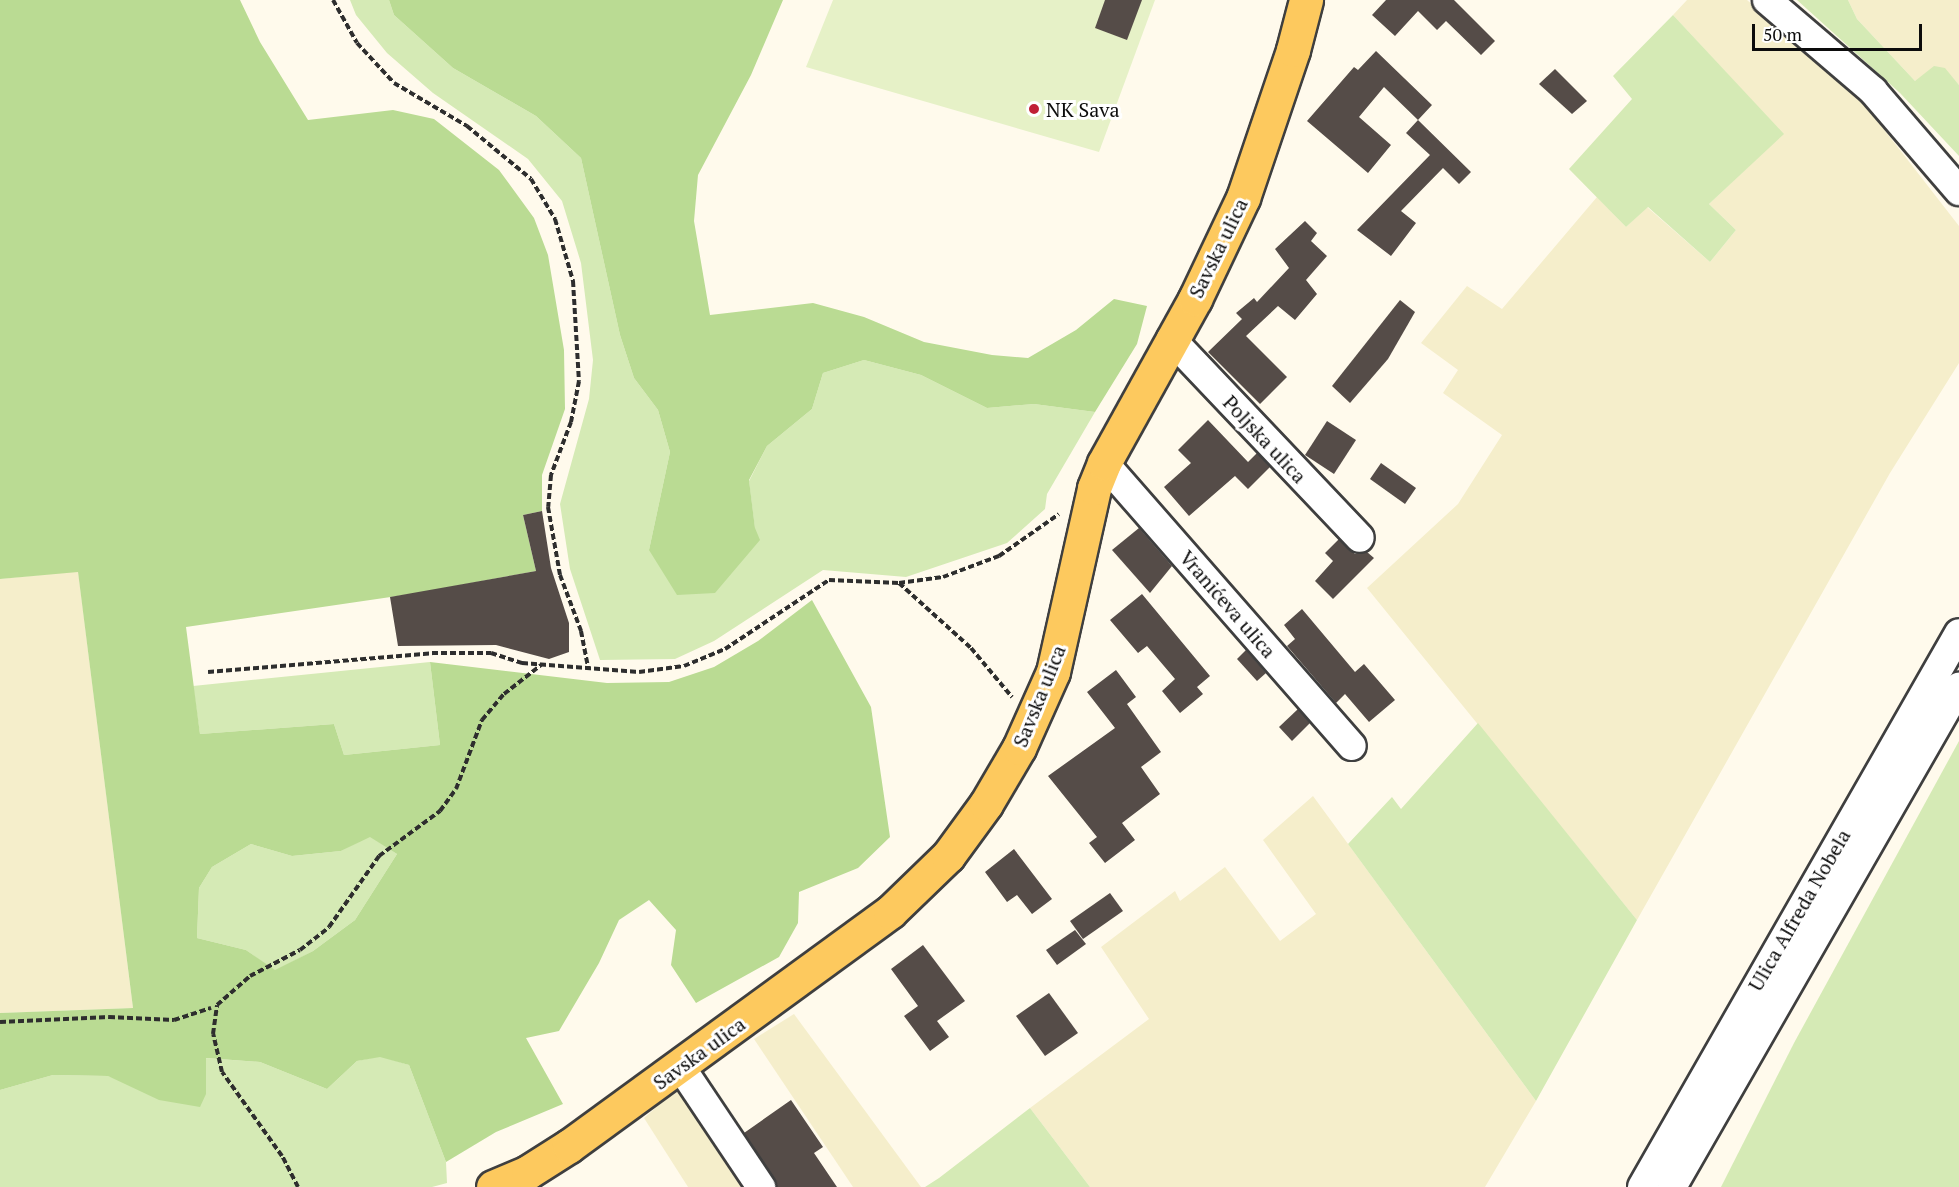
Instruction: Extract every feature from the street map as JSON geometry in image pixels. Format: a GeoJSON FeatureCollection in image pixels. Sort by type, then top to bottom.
{"type":"FeatureCollection","features":[{"type":"Feature","properties":{"kind":"main road","name":"Savska ulica"},"geometry":{"type":"LineString","coordinates":[[493,1187],[528,1172],[569,1146],[890,912],[948,856],[974,820],[1033,721],[1065,633],[1099,476],[1220,251],[1243,198],[1287,70],[1306,0]]}},
{"type":"Feature","properties":{"kind":"street"},"geometry":{"type":"LineString","coordinates":[[1767,0],[1873,91],[1959,191]]}},
{"type":"Feature","properties":{"kind":"street","name":"Poljska ulica"},"geometry":{"type":"LineString","coordinates":[[1171,339],[1360,538]]}},
{"type":"Feature","properties":{"kind":"street","name":"Vranićeva ulica"},"geometry":{"type":"LineString","coordinates":[[1099,476],[1352,746]]}},
{"type":"Feature","properties":{"kind":"street","name":"Ulica Alfreda Nobela"},"geometry":{"type":"LineString","coordinates":[[1642,1187],[1959,633]]}},
{"type":"Feature","properties":{"kind":"street","name":"Ulica Alfreda Nobela"},"geometry":{"type":"LineString","coordinates":[[1672,1187],[1959,687]]}},
{"type":"Feature","properties":{"kind":"street"},"geometry":{"type":"LineString","coordinates":[[680,1066],[761,1187]]}},
{"type":"Feature","properties":{"kind":"path"},"geometry":{"type":"LineString","coordinates":[[333,0],[357,43],[394,83],[467,126],[531,179],[555,219],[573,281],[579,381],[571,422],[551,475],[548,507],[560,575],[581,631],[588,668]]}},
{"type":"Feature","properties":{"kind":"path"},"geometry":{"type":"LineString","coordinates":[[208,672],[432,653],[491,653],[522,663],[639,672],[684,666],[725,649],[828,580],[899,583],[943,577],[999,556],[1099,476]]}},
{"type":"Feature","properties":{"kind":"path"},"geometry":{"type":"LineString","coordinates":[[899,583],[971,648],[1033,721]]}},
{"type":"Feature","properties":{"kind":"path"},"geometry":{"type":"LineString","coordinates":[[298,1187],[282,1156],[222,1072],[213,1034],[217,1005],[250,976],[300,950],[329,927],[379,856],[440,811],[456,789],[482,720],[504,694],[542,665]]}},
{"type":"Feature","properties":{"kind":"path"},"geometry":{"type":"LineString","coordinates":[[0,1022],[109,1017],[174,1020],[211,1008]]}},
{"type":"Feature","properties":{"kind":"shaded area"},"geometry":{"type":"Polygon","coordinates":[[[1687,0],[1747,0],[1858,96],[1959,226],[1959,363],[1890,473],[1637,920],[1367,588],[1458,504],[1502,435],[1443,393],[1458,370],[1421,343],[1467,286],[1502,309],[1597,197],[1626,227],[1647,207],[1710,262],[1736,230],[1709,204],[1783,134],[1673,15],[1687,0]]]}},
{"type":"Feature","properties":{"kind":"shaded area"},"geometry":{"type":"Polygon","coordinates":[[[1848,0],[1959,0],[1959,85],[1945,69],[1915,81],[1857,19],[1848,0]]]}},
{"type":"Feature","properties":{"kind":"shaded area"},"geometry":{"type":"Polygon","coordinates":[[[78,571],[133,1008],[0,1013],[0,579],[78,571]]]}},
{"type":"Feature","properties":{"kind":"shaded area"},"geometry":{"type":"Polygon","coordinates":[[[1313,796],[1536,1101],[1485,1187],[1090,1187],[1030,1108],[1149,1019],[1101,947],[1175,891],[1180,901],[1225,867],[1280,941],[1316,914],[1263,840],[1313,796]]]}},
{"type":"Feature","properties":{"kind":"shaded area"},"geometry":{"type":"Polygon","coordinates":[[[794,1014],[921,1187],[853,1187],[754,1039],[794,1014]]]}},
{"type":"Feature","properties":{"kind":"shaded area"},"geometry":{"type":"Polygon","coordinates":[[[682,1085],[751,1187],[688,1187],[644,1118],[682,1085]]]}},
{"type":"Feature","properties":{"kind":"green space"},"geometry":{"type":"Polygon","coordinates":[[[0,0],[240,0],[260,42],[308,120],[393,110],[434,119],[499,170],[534,218],[548,255],[564,350],[565,409],[542,475],[542,511],[523,515],[536,571],[418,593],[186,627],[200,734],[334,724],[344,755],[440,745],[430,662],[607,683],[669,682],[714,667],[758,641],[812,600],[871,707],[890,837],[858,868],[799,892],[798,923],[779,957],[696,1003],[671,965],[676,930],[649,900],[619,920],[599,963],[559,1031],[526,1038],[563,1104],[496,1132],[446,1162],[409,1065],[380,1057],[357,1061],[327,1089],[260,1062],[206,1058],[206,1094],[200,1107],[159,1100],[108,1076],[53,1075],[0,1090],[0,1013],[133,1008],[78,572],[0,579],[0,0]],[[370,837],[341,851],[292,856],[251,844],[212,867],[199,888],[197,938],[246,950],[275,970],[313,951],[355,920],[397,854],[370,837]]]}},
{"type":"Feature","properties":{"kind":"green space"},"geometry":{"type":"Polygon","coordinates":[[[350,0],[389,0],[394,15],[453,68],[536,116],[581,158],[620,335],[634,378],[658,410],[670,452],[649,550],[755,529],[749,481],[767,446],[812,409],[823,373],[864,360],[921,375],[987,408],[1034,404],[1095,412],[1047,494],[1045,509],[1007,543],[906,577],[823,570],[714,641],[675,659],[600,660],[570,569],[560,504],[589,399],[593,360],[581,263],[562,201],[528,159],[433,93],[387,53],[356,15],[350,0]]]}},
{"type":"Feature","properties":{"kind":"green space"},"geometry":{"type":"Polygon","coordinates":[[[389,0],[783,0],[751,75],[698,175],[694,221],[710,315],[813,303],[864,317],[924,342],[992,355],[1028,358],[1076,330],[1114,299],[1147,306],[1137,344],[1095,412],[1034,404],[987,408],[921,375],[864,360],[823,373],[812,409],[767,446],[749,480],[755,528],[760,540],[715,593],[677,595],[649,550],[670,452],[658,410],[634,378],[620,335],[581,158],[536,116],[453,68],[394,15],[389,0]]]}},
{"type":"Feature","properties":{"kind":"green space","name":"NK Sava"},"geometry":{"type":"Polygon","coordinates":[[[833,0],[1155,0],[1099,152],[806,67],[833,0]]]}},
{"type":"Feature","properties":{"kind":"green space"},"geometry":{"type":"Polygon","coordinates":[[[1797,0],[1848,0],[1857,19],[1915,81],[1934,66],[1945,68],[1959,85],[1959,156],[1900,93],[1797,0]]]}},
{"type":"Feature","properties":{"kind":"green space"},"geometry":{"type":"Polygon","coordinates":[[[1673,15],[1784,134],[1709,204],[1736,230],[1710,262],[1648,207],[1626,227],[1569,169],[1632,99],[1613,76],[1673,15]]]}},
{"type":"Feature","properties":{"kind":"green space"},"geometry":{"type":"Polygon","coordinates":[[[430,662],[440,745],[344,755],[334,724],[200,734],[193,686],[430,662]]]}},
{"type":"Feature","properties":{"kind":"green space"},"geometry":{"type":"Polygon","coordinates":[[[1478,723],[1637,920],[1536,1101],[1348,844],[1392,797],[1401,809],[1478,723]]]}},
{"type":"Feature","properties":{"kind":"green space"},"geometry":{"type":"Polygon","coordinates":[[[1959,741],[1959,1187],[1721,1187],[1794,1043],[1959,741]]]}},
{"type":"Feature","properties":{"kind":"green space"},"geometry":{"type":"Polygon","coordinates":[[[370,836],[397,854],[355,920],[313,951],[275,971],[246,950],[197,938],[199,888],[212,867],[251,844],[292,856],[341,851],[370,836]]]}},
{"type":"Feature","properties":{"kind":"green space"},"geometry":{"type":"Polygon","coordinates":[[[380,1056],[409,1065],[446,1162],[447,1183],[432,1187],[0,1187],[0,1090],[53,1075],[108,1076],[206,1094],[205,1058],[260,1062],[327,1089],[357,1061],[380,1056]]]}},
{"type":"Feature","properties":{"kind":"green space"},"geometry":{"type":"Polygon","coordinates":[[[1030,1108],[1090,1187],[925,1187],[939,1178],[1030,1108]]]}},
{"type":"Feature","properties":{"kind":"building"},"geometry":{"type":"Polygon","coordinates":[[[1105,0],[1142,0],[1127,40],[1095,28],[1105,0]]]}},
{"type":"Feature","properties":{"kind":"building"},"geometry":{"type":"Polygon","coordinates":[[[1386,0],[1454,0],[1495,41],[1481,55],[1446,21],[1437,30],[1418,11],[1395,36],[1372,15],[1386,0]]]}},
{"type":"Feature","properties":{"kind":"building"},"geometry":{"type":"Polygon","coordinates":[[[1376,51],[1432,105],[1418,120],[1384,87],[1359,117],[1391,145],[1368,173],[1307,121],[1354,67],[1358,70],[1376,51]]]}},
{"type":"Feature","properties":{"kind":"building"},"geometry":{"type":"Polygon","coordinates":[[[1555,69],[1587,101],[1572,114],[1539,84],[1555,69]]]}},
{"type":"Feature","properties":{"kind":"building"},"geometry":{"type":"Polygon","coordinates":[[[1418,120],[1471,172],[1459,184],[1443,168],[1401,211],[1416,223],[1391,256],[1357,230],[1430,155],[1406,133],[1418,120]]]}},
{"type":"Feature","properties":{"kind":"building"},"geometry":{"type":"Polygon","coordinates":[[[1305,221],[1317,233],[1311,241],[1327,256],[1306,280],[1317,294],[1295,320],[1278,306],[1246,336],[1287,377],[1260,404],[1208,352],[1242,319],[1236,313],[1254,298],[1257,302],[1289,268],[1275,249],[1305,221]]]}},
{"type":"Feature","properties":{"kind":"building"},"geometry":{"type":"Polygon","coordinates":[[[1400,300],[1415,312],[1388,359],[1350,403],[1332,386],[1400,300]]]}},
{"type":"Feature","properties":{"kind":"building"},"geometry":{"type":"Polygon","coordinates":[[[1208,420],[1248,462],[1257,453],[1270,467],[1248,489],[1235,476],[1189,516],[1164,487],[1191,463],[1178,450],[1208,420]]]}},
{"type":"Feature","properties":{"kind":"building"},"geometry":{"type":"Polygon","coordinates":[[[1327,421],[1356,440],[1334,474],[1305,455],[1327,421]]]}},
{"type":"Feature","properties":{"kind":"building"},"geometry":{"type":"Polygon","coordinates":[[[1381,463],[1416,488],[1405,504],[1370,479],[1381,463]]]}},
{"type":"Feature","properties":{"kind":"building"},"geometry":{"type":"Polygon","coordinates":[[[542,511],[551,568],[569,623],[569,652],[549,659],[496,645],[398,646],[390,597],[536,571],[523,515],[542,511]]]}},
{"type":"Feature","properties":{"kind":"building"},"geometry":{"type":"Polygon","coordinates":[[[1139,528],[1172,566],[1150,593],[1112,550],[1139,528]]]}},
{"type":"Feature","properties":{"kind":"building"},"geometry":{"type":"Polygon","coordinates":[[[1339,539],[1355,554],[1367,552],[1374,558],[1333,599],[1315,581],[1333,561],[1325,553],[1339,539]]]}},
{"type":"Feature","properties":{"kind":"building"},"geometry":{"type":"Polygon","coordinates":[[[1142,594],[1210,676],[1197,687],[1203,694],[1180,713],[1162,691],[1175,679],[1147,646],[1138,653],[1110,620],[1142,594]]]}},
{"type":"Feature","properties":{"kind":"building"},"geometry":{"type":"Polygon","coordinates":[[[1302,609],[1355,672],[1364,664],[1395,700],[1369,722],[1345,694],[1336,703],[1287,646],[1295,639],[1284,625],[1302,609]]]}},
{"type":"Feature","properties":{"kind":"building"},"geometry":{"type":"Polygon","coordinates":[[[1246,650],[1266,673],[1257,681],[1237,659],[1246,650]]]}},
{"type":"Feature","properties":{"kind":"building"},"geometry":{"type":"Polygon","coordinates":[[[1116,670],[1136,697],[1127,704],[1161,752],[1141,767],[1160,794],[1122,823],[1135,840],[1105,863],[1089,843],[1097,837],[1048,776],[1115,728],[1087,692],[1116,670]]]}},
{"type":"Feature","properties":{"kind":"building"},"geometry":{"type":"Polygon","coordinates":[[[1298,709],[1310,723],[1292,741],[1279,727],[1298,709]]]}},
{"type":"Feature","properties":{"kind":"building"},"geometry":{"type":"Polygon","coordinates":[[[1014,849],[1052,899],[1032,914],[1017,895],[1007,902],[985,872],[1014,849]]]}},
{"type":"Feature","properties":{"kind":"building"},"geometry":{"type":"Polygon","coordinates":[[[1110,893],[1123,911],[1083,939],[1070,921],[1110,893]]]}},
{"type":"Feature","properties":{"kind":"building"},"geometry":{"type":"Polygon","coordinates":[[[1075,930],[1086,944],[1057,965],[1046,950],[1075,930]]]}},
{"type":"Feature","properties":{"kind":"building"},"geometry":{"type":"Polygon","coordinates":[[[923,945],[965,1001],[937,1021],[949,1037],[930,1051],[904,1016],[918,1006],[891,969],[923,945]]]}},
{"type":"Feature","properties":{"kind":"building"},"geometry":{"type":"Polygon","coordinates":[[[1049,993],[1078,1033],[1045,1056],[1016,1016],[1049,993]]]}},
{"type":"Feature","properties":{"kind":"building"},"geometry":{"type":"Polygon","coordinates":[[[791,1100],[823,1147],[814,1153],[837,1187],[777,1187],[744,1133],[791,1100]]]}},
{"type":"Feature","properties":{"kind":"place","name":"NK Sava"},"geometry":{"type":"Point","coordinates":[1034,109]}}]}
